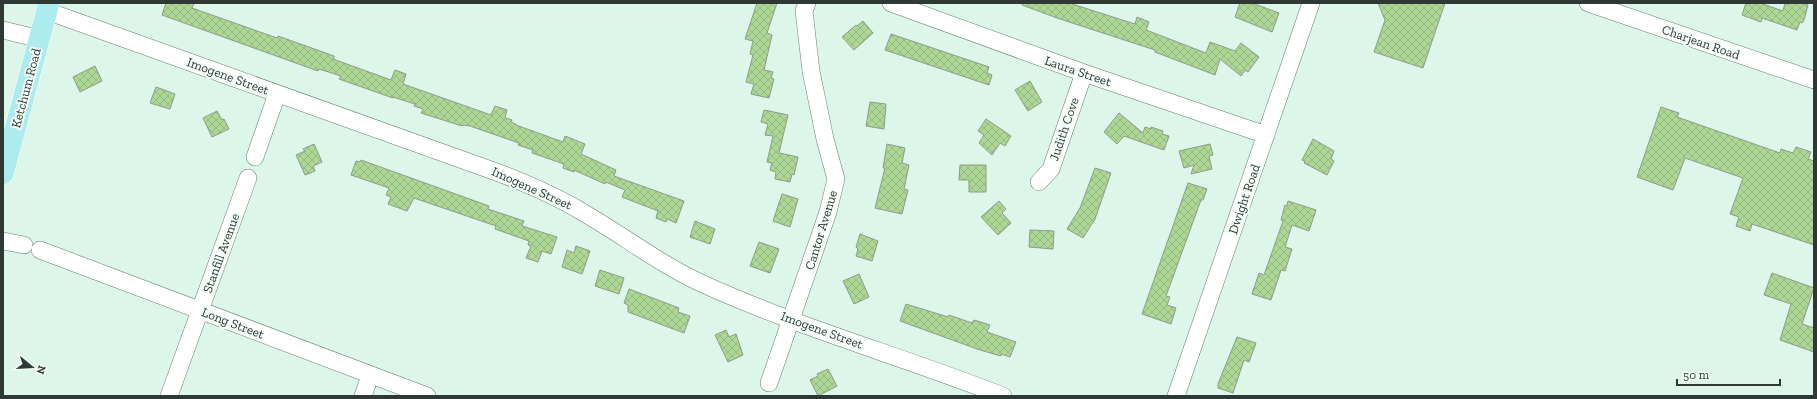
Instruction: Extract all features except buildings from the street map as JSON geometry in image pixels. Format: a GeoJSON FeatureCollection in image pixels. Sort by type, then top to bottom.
{"type":"FeatureCollection","features":[{"type":"Feature","properties":{"kind":"main road","name":"Ketchum Road"},"geometry":{"type":"LineString","coordinates":[[3,174],[48,7]]}},
{"type":"Feature","properties":{"kind":"street","name":"Cantor Avenue"},"geometry":{"type":"LineString","coordinates":[[769,383],[828,212],[836,179],[825,139],[811,71],[804,11],[807,3]]}},
{"type":"Feature","properties":{"kind":"street","name":"Laura Street"},"geometry":{"type":"LineString","coordinates":[[892,3],[1084,73],[1266,135]]}},
{"type":"Feature","properties":{"kind":"street","name":"Dwight Road"},"geometry":{"type":"LineString","coordinates":[[1176,396],[1312,3]]}},
{"type":"Feature","properties":{"kind":"street","name":"Charjean Road"},"geometry":{"type":"LineString","coordinates":[[1588,3],[1814,80]]}},
{"type":"Feature","properties":{"kind":"street","name":"Imogene Street"},"geometry":{"type":"LineString","coordinates":[[48,7],[277,94],[529,184],[584,212],[683,274],[726,294],[974,391],[1003,396]]}},
{"type":"Feature","properties":{"kind":"street"},"geometry":{"type":"LineString","coordinates":[[3,30],[40,39]]}},
{"type":"Feature","properties":{"kind":"street","name":"Judith Cove"},"geometry":{"type":"LineString","coordinates":[[1039,182],[1051,169],[1084,73]]}},
{"type":"Feature","properties":{"kind":"street"},"geometry":{"type":"LineString","coordinates":[[255,157],[277,94]]}},
{"type":"Feature","properties":{"kind":"street","name":"Stanfill Avenue"},"geometry":{"type":"LineString","coordinates":[[169,396],[248,178]]}},
{"type":"Feature","properties":{"kind":"street","name":"Long Street"},"geometry":{"type":"LineString","coordinates":[[3,241],[32,248],[426,396]]}},
{"type":"Feature","properties":{"kind":"street"},"geometry":{"type":"LineString","coordinates":[[363,396],[370,376]]}}]}
